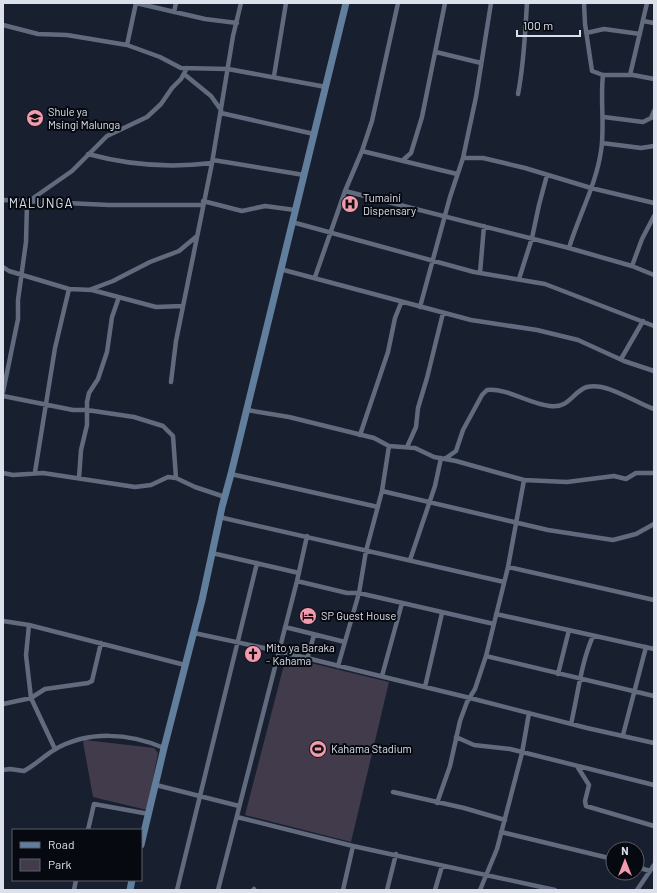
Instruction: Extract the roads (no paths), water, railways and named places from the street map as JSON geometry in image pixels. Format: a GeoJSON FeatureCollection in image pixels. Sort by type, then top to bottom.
{"type":"FeatureCollection","features":[{"type":"Feature","properties":{"kind":"street"},"geometry":{"type":"LineString","coordinates":[[127,46],[136,3],[205,19],[237,23]]}},
{"type":"Feature","properties":{"kind":"street"},"geometry":{"type":"LineString","coordinates":[[174,12],[176,3]]}},
{"type":"Feature","properties":{"kind":"street"},"geometry":{"type":"LineString","coordinates":[[171,382],[174,353],[203,203],[213,162],[228,68],[241,3]]}},
{"type":"Feature","properties":{"kind":"street"},"geometry":{"type":"LineString","coordinates":[[274,76],[286,3]]}},
{"type":"Feature","properties":{"kind":"street"},"geometry":{"type":"LineString","coordinates":[[142,841],[164,748],[194,633],[219,517],[247,410],[280,269],[346,3]]}},
{"type":"Feature","properties":{"kind":"street"},"geometry":{"type":"LineString","coordinates":[[315,277],[332,232],[344,191],[362,151],[372,121],[398,3]]}},
{"type":"Feature","properties":{"kind":"street"},"geometry":{"type":"LineString","coordinates":[[403,160],[411,152],[422,117],[445,3]]}},
{"type":"Feature","properties":{"kind":"street"},"geometry":{"type":"LineString","coordinates":[[420,307],[457,174],[463,158],[491,3]]}},
{"type":"Feature","properties":{"kind":"street"},"geometry":{"type":"LineString","coordinates":[[518,94],[524,54],[524,31],[527,3]]}},
{"type":"Feature","properties":{"kind":"street"},"geometry":{"type":"LineString","coordinates":[[584,3],[586,33],[591,68],[595,73],[602,75],[630,75],[654,79]]}},
{"type":"Feature","properties":{"kind":"street"},"geometry":{"type":"LineString","coordinates":[[630,75],[647,3]]}},
{"type":"Feature","properties":{"kind":"street"},"geometry":{"type":"LineString","coordinates":[[643,21],[654,23]]}},
{"type":"Feature","properties":{"kind":"street"},"geometry":{"type":"LineString","coordinates":[[3,25],[38,34],[67,35],[127,46],[160,57],[176,66],[187,68],[228,68],[326,87]]}},
{"type":"Feature","properties":{"kind":"street"},"geometry":{"type":"LineString","coordinates":[[586,33],[604,29],[640,34]]}},
{"type":"Feature","properties":{"kind":"street"},"geometry":{"type":"LineString","coordinates":[[436,52],[481,64]]}},
{"type":"Feature","properties":{"kind":"street"},"geometry":{"type":"LineString","coordinates":[[3,392],[17,323],[21,274],[26,242],[26,208],[29,201],[72,171],[107,136],[147,117],[161,104],[187,68]]}},
{"type":"Feature","properties":{"kind":"street"},"geometry":{"type":"LineString","coordinates":[[184,74],[213,98],[221,111],[314,134]]}},
{"type":"Feature","properties":{"kind":"street"},"geometry":{"type":"LineString","coordinates":[[569,248],[597,171],[602,143],[604,117],[601,87],[602,75]]}},
{"type":"Feature","properties":{"kind":"street"},"geometry":{"type":"LineString","coordinates":[[604,117],[643,122],[651,118],[654,111]]}},
{"type":"Feature","properties":{"kind":"street"},"geometry":{"type":"LineString","coordinates":[[602,143],[641,148],[654,146]]}},
{"type":"Feature","properties":{"kind":"street"},"geometry":{"type":"LineString","coordinates":[[362,151],[457,174]]}},
{"type":"Feature","properties":{"kind":"street"},"geometry":{"type":"LineString","coordinates":[[88,154],[119,162],[169,167],[213,162],[304,175]]}},
{"type":"Feature","properties":{"kind":"street"},"geometry":{"type":"LineString","coordinates":[[463,158],[496,161],[591,188],[654,203]]}},
{"type":"Feature","properties":{"kind":"street"},"geometry":{"type":"LineString","coordinates":[[518,279],[532,238],[547,175]]}},
{"type":"Feature","properties":{"kind":"street"},"geometry":{"type":"LineString","coordinates":[[344,191],[532,238],[632,266],[654,274]]}},
{"type":"Feature","properties":{"kind":"street"},"geometry":{"type":"LineString","coordinates":[[3,200],[109,205],[203,203],[242,211],[265,206],[295,210]]}},
{"type":"Feature","properties":{"kind":"street"},"geometry":{"type":"LineString","coordinates":[[632,266],[642,239],[654,216]]}},
{"type":"Feature","properties":{"kind":"street"},"geometry":{"type":"LineString","coordinates":[[292,222],[480,273],[552,286],[654,326]]}},
{"type":"Feature","properties":{"kind":"street"},"geometry":{"type":"LineString","coordinates":[[480,273],[484,226]]}},
{"type":"Feature","properties":{"kind":"street"},"geometry":{"type":"LineString","coordinates":[[89,290],[118,279],[150,262],[180,251],[197,236]]}},
{"type":"Feature","properties":{"kind":"street"},"geometry":{"type":"LineString","coordinates":[[3,267],[69,289],[89,290],[160,308],[183,306]]}},
{"type":"Feature","properties":{"kind":"street"},"geometry":{"type":"LineString","coordinates":[[280,269],[315,277],[401,302],[471,320],[537,330],[578,340],[621,359],[654,371]]}},
{"type":"Feature","properties":{"kind":"street"},"geometry":{"type":"LineString","coordinates":[[35,472],[55,348],[69,289]]}},
{"type":"Feature","properties":{"kind":"street"},"geometry":{"type":"LineString","coordinates":[[79,478],[80,456],[87,425],[89,394],[98,379],[107,352],[112,317],[119,298]]}},
{"type":"Feature","properties":{"kind":"street"},"geometry":{"type":"LineString","coordinates":[[360,435],[389,348],[395,318],[401,302]]}},
{"type":"Feature","properties":{"kind":"street"},"geometry":{"type":"LineString","coordinates":[[407,447],[416,427],[418,408],[443,313]]}},
{"type":"Feature","properties":{"kind":"street"},"geometry":{"type":"LineString","coordinates":[[621,359],[643,321]]}},
{"type":"Feature","properties":{"kind":"street"},"geometry":{"type":"LineString","coordinates":[[446,458],[456,451],[467,423],[482,395],[487,390],[495,390],[551,407],[564,404],[584,389],[595,387],[612,391],[654,409]]}},
{"type":"Feature","properties":{"kind":"street"},"geometry":{"type":"LineString","coordinates":[[3,396],[76,411],[87,410],[134,417],[159,424],[167,428],[173,436],[176,478]]}},
{"type":"Feature","properties":{"kind":"street"},"geometry":{"type":"LineString","coordinates":[[247,410],[289,417],[374,438],[389,446],[415,448],[431,456],[446,458],[524,480],[567,482],[614,476],[626,479],[636,473],[654,473]]}},
{"type":"Feature","properties":{"kind":"street"},"geometry":{"type":"LineString","coordinates":[[338,666],[359,593],[366,551],[382,491],[389,446]]}},
{"type":"Feature","properties":{"kind":"street"},"geometry":{"type":"LineString","coordinates":[[410,560],[435,486],[441,458]]}},
{"type":"Feature","properties":{"kind":"street"},"geometry":{"type":"LineString","coordinates":[[3,473],[13,475],[35,472],[135,487],[151,485],[165,477],[176,478],[195,487],[225,497]]}},
{"type":"Feature","properties":{"kind":"street"},"geometry":{"type":"LineString","coordinates":[[231,474],[378,507]]}},
{"type":"Feature","properties":{"kind":"street"},"geometry":{"type":"LineString","coordinates":[[437,803],[450,766],[456,737],[467,702],[475,689],[486,656],[518,523],[524,480]]}},
{"type":"Feature","properties":{"kind":"street"},"geometry":{"type":"LineString","coordinates":[[382,491],[569,534],[613,540],[636,534],[654,524]]}},
{"type":"Feature","properties":{"kind":"street"},"geometry":{"type":"LineString","coordinates":[[219,517],[504,582]]}},
{"type":"Feature","properties":{"kind":"street"},"geometry":{"type":"LineString","coordinates":[[218,890],[297,581],[307,536]]}},
{"type":"Feature","properties":{"kind":"street"},"geometry":{"type":"LineString","coordinates":[[212,553],[299,573]]}},
{"type":"Feature","properties":{"kind":"street"},"geometry":{"type":"LineString","coordinates":[[177,890],[257,563]]}},
{"type":"Feature","properties":{"kind":"street"},"geometry":{"type":"LineString","coordinates":[[508,566],[654,600]]}},
{"type":"Feature","properties":{"kind":"street"},"geometry":{"type":"LineString","coordinates":[[297,581],[347,593],[359,593],[494,624]]}},
{"type":"Feature","properties":{"kind":"street"},"geometry":{"type":"LineString","coordinates":[[382,676],[402,603]]}},
{"type":"Feature","properties":{"kind":"street"},"geometry":{"type":"LineString","coordinates":[[425,687],[442,613]]}},
{"type":"Feature","properties":{"kind":"street"},"geometry":{"type":"LineString","coordinates":[[496,614],[654,649]]}},
{"type":"Feature","properties":{"kind":"street"},"geometry":{"type":"LineString","coordinates":[[3,622],[29,625],[185,665]]}},
{"type":"Feature","properties":{"kind":"street"},"geometry":{"type":"LineString","coordinates":[[29,625],[26,655],[30,698],[56,749]]}},
{"type":"Feature","properties":{"kind":"street"},"geometry":{"type":"LineString","coordinates":[[285,627],[345,642]]}},
{"type":"Feature","properties":{"kind":"street"},"geometry":{"type":"LineString","coordinates":[[558,674],[569,630]]}},
{"type":"Feature","properties":{"kind":"street"},"geometry":{"type":"LineString","coordinates":[[194,633],[278,651],[571,724],[654,743]]}},
{"type":"Feature","properties":{"kind":"street"},"geometry":{"type":"LineString","coordinates":[[307,659],[314,635]]}},
{"type":"Feature","properties":{"kind":"street"},"geometry":{"type":"LineString","coordinates":[[571,724],[581,680],[583,661],[594,636]]}},
{"type":"Feature","properties":{"kind":"street"},"geometry":{"type":"LineString","coordinates":[[3,704],[30,698],[46,689],[88,683],[92,681],[101,643]]}},
{"type":"Feature","properties":{"kind":"street"},"geometry":{"type":"LineString","coordinates":[[623,735],[646,647]]}},
{"type":"Feature","properties":{"kind":"street"},"geometry":{"type":"LineString","coordinates":[[486,656],[581,680],[654,696]]}},
{"type":"Feature","properties":{"kind":"street"},"geometry":{"type":"LineString","coordinates":[[480,890],[495,854],[505,820],[522,752],[529,713]]}},
{"type":"Feature","properties":{"kind":"street"},"geometry":{"type":"LineString","coordinates":[[3,770],[10,769],[24,771],[56,749],[88,736],[130,737],[164,748]]}},
{"type":"Feature","properties":{"kind":"street"},"geometry":{"type":"LineString","coordinates":[[456,737],[474,745],[500,747],[654,785]]}},
{"type":"Feature","properties":{"kind":"street"},"geometry":{"type":"LineString","coordinates":[[577,766],[589,785],[585,801],[586,806],[654,826]]}},
{"type":"Feature","properties":{"kind":"street"},"geometry":{"type":"LineString","coordinates":[[156,785],[239,806]]}},
{"type":"Feature","properties":{"kind":"street"},"geometry":{"type":"LineString","coordinates":[[393,792],[505,820]]}},
{"type":"Feature","properties":{"kind":"street"},"geometry":{"type":"LineString","coordinates":[[88,829],[94,804],[149,814]]}},
{"type":"Feature","properties":{"kind":"street"},"geometry":{"type":"LineString","coordinates":[[237,817],[353,846],[396,854],[442,866],[486,874],[555,890]]}},
{"type":"Feature","properties":{"kind":"street"},"geometry":{"type":"LineString","coordinates":[[501,832],[605,857]]}},
{"type":"Feature","properties":{"kind":"street"},"geometry":{"type":"LineString","coordinates":[[343,890],[353,846]]}},
{"type":"Feature","properties":{"kind":"street"},"geometry":{"type":"LineString","coordinates":[[387,890],[396,854]]}},
{"type":"Feature","properties":{"kind":"street"},"geometry":{"type":"LineString","coordinates":[[638,890],[654,865]]}},
{"type":"Feature","properties":{"kind":"street"},"geometry":{"type":"LineString","coordinates":[[435,890],[442,866]]}},
{"type":"Feature","properties":{"kind":"street"},"geometry":{"type":"LineString","coordinates":[[645,869],[650,871]]}},
{"type":"Feature","properties":{"kind":"street"},"geometry":{"type":"LineString","coordinates":[[527,890],[529,884]]}},
{"type":"Feature","properties":{"kind":"place","name":"Shule ya Msingi Malunga"},"geometry":{"type":"Point","coordinates":[35,118]}},
{"type":"Feature","properties":{"kind":"place","name":"Tumaini Dispensary"},"geometry":{"type":"Point","coordinates":[350,204]}},
{"type":"Feature","properties":{"kind":"place","name":"SP Guest House"},"geometry":{"type":"Point","coordinates":[308,616]}},
{"type":"Feature","properties":{"kind":"place","name":"Mito ya Baraka - Kahama"},"geometry":{"type":"Point","coordinates":[253,654]}},
{"type":"Feature","properties":{"kind":"place","name":"Kahama Stadium"},"geometry":{"type":"Point","coordinates":[318,749]}},
{"type":"Feature","properties":{"kind":"district","name":"MALUNGA"},"geometry":{"type":"Point","coordinates":[41,203]}}]}
